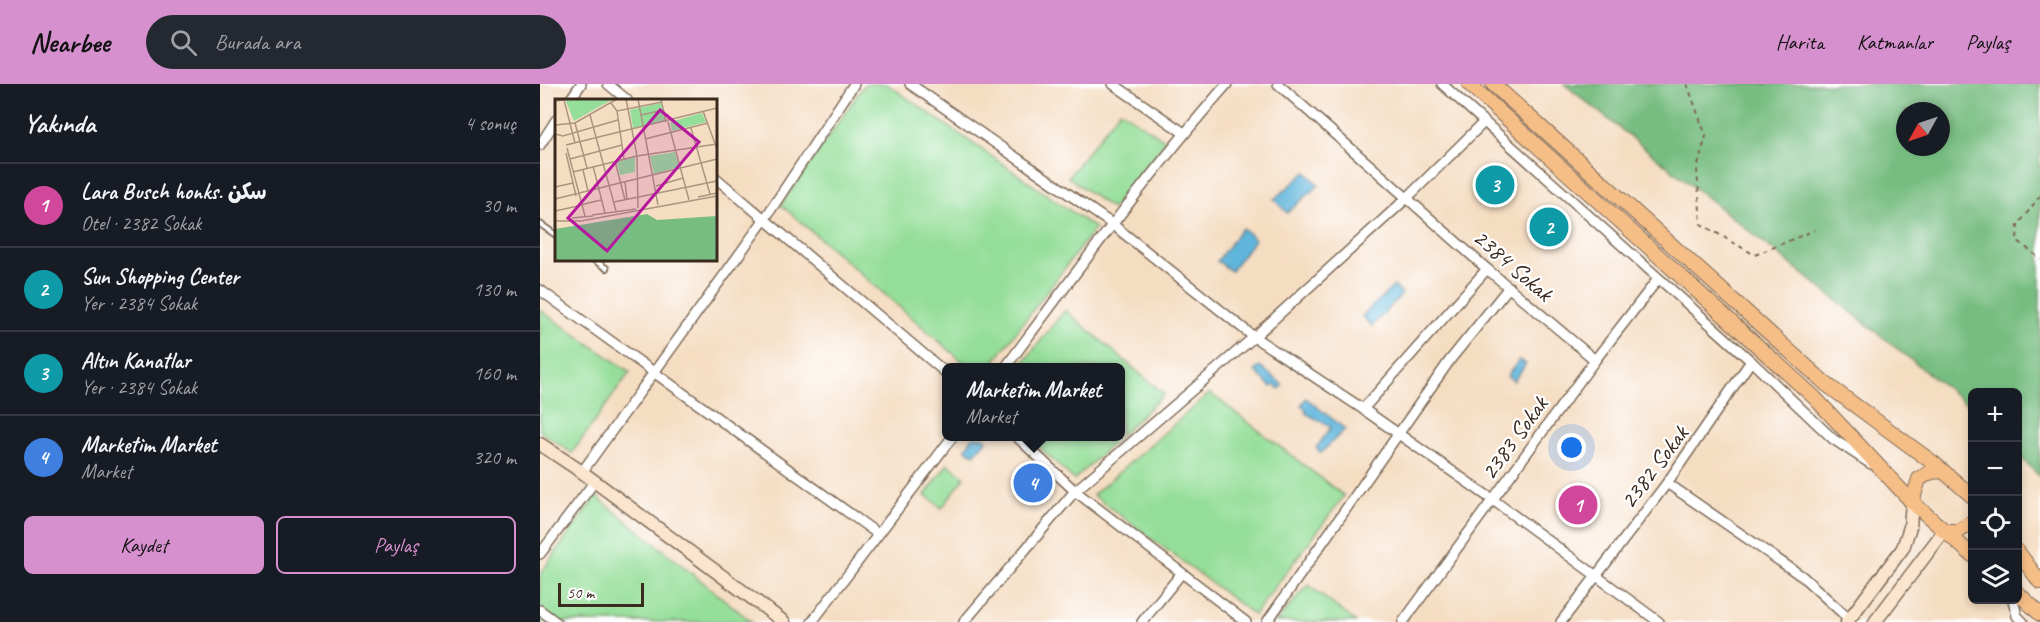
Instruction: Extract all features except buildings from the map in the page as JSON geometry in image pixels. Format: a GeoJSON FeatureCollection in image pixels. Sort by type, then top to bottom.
{"type":"FeatureCollection","features":[{"type":"Feature","properties":{"kind":"main road"},"geometry":{"type":"LineString","coordinates":[[1469,84],[1815,398],[1912,502],[1968,552]]}},
{"type":"Feature","properties":{"kind":"main road"},"geometry":{"type":"LineString","coordinates":[[1493,84],[1826,384],[1943,471],[1968,493]]}},
{"type":"Feature","properties":{"kind":"main road"},"geometry":{"type":"LineString","coordinates":[[1912,502],[1919,479],[1930,472],[1943,471]]}},
{"type":"Feature","properties":{"kind":"main road"},"geometry":{"type":"LineString","coordinates":[[1944,531],[1958,531],[1968,526]]}},
{"type":"Feature","properties":{"kind":"main road"},"geometry":{"type":"LineString","coordinates":[[2022,557],[2040,582]]}},
{"type":"Feature","properties":{"kind":"main road"},"geometry":{"type":"LineString","coordinates":[[2022,597],[2040,614]]}},
{"type":"Feature","properties":{"kind":"street"},"geometry":{"type":"LineString","coordinates":[[571,99],[581,84]]}},
{"type":"Feature","properties":{"kind":"street"},"geometry":{"type":"LineString","coordinates":[[608,84],[626,99]]}},
{"type":"Feature","properties":{"kind":"street"},"geometry":{"type":"LineString","coordinates":[[582,472],[764,220],[854,84]]}},
{"type":"Feature","properties":{"kind":"street"},"geometry":{"type":"LineString","coordinates":[[909,84],[1112,224],[1254,337],[1364,409],[1494,500],[1659,622]]}},
{"type":"Feature","properties":{"kind":"street"},"geometry":{"type":"LineString","coordinates":[[1113,84],[1184,133]]}},
{"type":"Feature","properties":{"kind":"street"},"geometry":{"type":"LineString","coordinates":[[1009,363],[1112,224],[1184,133],[1227,84]]}},
{"type":"Feature","properties":{"kind":"street","name":"2384 Sokak"},"geometry":{"type":"LineString","coordinates":[[1278,84],[1487,269],[1595,360]]}},
{"type":"Feature","properties":{"kind":"street"},"geometry":{"type":"LineString","coordinates":[[1442,84],[1751,361],[1833,439],[1885,473]]}},
{"type":"Feature","properties":{"kind":"street"},"geometry":{"type":"LineString","coordinates":[[540,145],[555,122]]}},
{"type":"Feature","properties":{"kind":"street"},"geometry":{"type":"LineString","coordinates":[[964,622],[1074,491],[1254,337],[1407,198],[1484,122]]}},
{"type":"Feature","properties":{"kind":"street"},"geometry":{"type":"LineString","coordinates":[[717,179],[942,370]]}},
{"type":"Feature","properties":{"kind":"street"},"geometry":{"type":"LineString","coordinates":[[1364,409],[1487,269]]}},
{"type":"Feature","properties":{"kind":"street","name":"2383 Sokak"},"geometry":{"type":"LineString","coordinates":[[1403,622],[1595,360],[1658,279]]}},
{"type":"Feature","properties":{"kind":"street"},"geometry":{"type":"LineString","coordinates":[[1267,622],[1450,360],[1509,287]]}},
{"type":"Feature","properties":{"kind":"street"},"geometry":{"type":"LineString","coordinates":[[540,290],[655,370],[878,534]]}},
{"type":"Feature","properties":{"kind":"street","name":"2382 Sokak"},"geometry":{"type":"LineString","coordinates":[[1562,622],[1667,483],[1751,361]]}},
{"type":"Feature","properties":{"kind":"street"},"geometry":{"type":"LineString","coordinates":[[812,622],[949,441]]}},
{"type":"Feature","properties":{"kind":"street"},"geometry":{"type":"LineString","coordinates":[[1021,441],[1074,491],[1246,622]]}},
{"type":"Feature","properties":{"kind":"street"},"geometry":{"type":"LineString","coordinates":[[540,444],[595,481],[783,622]]}},
{"type":"Feature","properties":{"kind":"street"},"geometry":{"type":"LineString","coordinates":[[540,554],[595,481]]}},
{"type":"Feature","properties":{"kind":"street"},"geometry":{"type":"LineString","coordinates":[[1667,483],[1803,577],[1848,620],[1904,548],[1910,527],[1912,502]]}},
{"type":"Feature","properties":{"kind":"street"},"geometry":{"type":"LineString","coordinates":[[1875,622],[1944,531]]}},
{"type":"Feature","properties":{"kind":"street"},"geometry":{"type":"LineString","coordinates":[[1142,622],[1181,574]]}},
{"type":"Feature","properties":{"kind":"street"},"geometry":{"type":"LineString","coordinates":[[2014,604],[2017,616],[2023,622]]}},
{"type":"Feature","properties":{"kind":"street"},"geometry":{"type":"LineString","coordinates":[[540,610],[556,622]]}},
{"type":"Feature","properties":{"kind":"lane"},"geometry":{"type":"LineString","coordinates":[[540,224],[555,234]]}},
{"type":"Feature","properties":{"kind":"lane"},"geometry":{"type":"LineString","coordinates":[[596,261],[606,268]]}},
{"type":"Feature","properties":{"kind":"path"},"geometry":{"type":"LineString","coordinates":[[1687,84],[1706,136],[1697,169],[1701,224],[1755,255],[1815,230]]}},
{"type":"Feature","properties":{"kind":"path"},"geometry":{"type":"LineString","coordinates":[[2040,196],[2018,225],[2017,240],[2040,259]]}},
{"type":"Feature","properties":{"kind":"green space"},"geometry":{"type":"Polygon","coordinates":[[[865,84],[887,84],[1095,228],[993,363],[964,363],[781,205],[865,84]]]}},
{"type":"Feature","properties":{"kind":"green space"},"geometry":{"type":"Polygon","coordinates":[[[1564,84],[2040,84],[2040,477],[2022,458],[2022,388],[1968,388],[1968,405],[1564,84]]]}},
{"type":"Feature","properties":{"kind":"green space"},"geometry":{"type":"Polygon","coordinates":[[[1120,110],[1166,141],[1112,209],[1068,177],[1120,110]]]}},
{"type":"Feature","properties":{"kind":"green space"},"geometry":{"type":"Polygon","coordinates":[[[540,310],[630,372],[572,453],[540,431],[540,310]]]}},
{"type":"Feature","properties":{"kind":"green space"},"geometry":{"type":"Polygon","coordinates":[[[1065,310],[1164,394],[1125,431],[1125,363],[1023,363],[1065,310]]]}},
{"type":"Feature","properties":{"kind":"green space"},"geometry":{"type":"Polygon","coordinates":[[[1210,393],[1344,496],[1254,615],[1093,495],[1210,393]]]}},
{"type":"Feature","properties":{"kind":"green space"},"geometry":{"type":"Polygon","coordinates":[[[1033,441],[1115,441],[1074,480],[1033,441]]]}},
{"type":"Feature","properties":{"kind":"green space"},"geometry":{"type":"Polygon","coordinates":[[[948,464],[965,477],[942,508],[925,495],[948,464]]]}},
{"type":"Feature","properties":{"kind":"green space"},"geometry":{"type":"Polygon","coordinates":[[[596,496],[752,622],[540,622],[540,574],[596,496]]]}},
{"type":"Feature","properties":{"kind":"green space"},"geometry":{"type":"Polygon","coordinates":[[[1308,585],[1356,622],[1276,622],[1308,585]]]}},
{"type":"Feature","properties":{"kind":"water"},"geometry":{"type":"Polygon","coordinates":[[[1306,172],[1319,185],[1287,213],[1274,199],[1306,172]]]}},
{"type":"Feature","properties":{"kind":"water"},"geometry":{"type":"Polygon","coordinates":[[[1242,228],[1255,239],[1231,271],[1217,261],[1242,228]]]}},
{"type":"Feature","properties":{"kind":"water"},"geometry":{"type":"Polygon","coordinates":[[[1394,286],[1402,294],[1372,326],[1362,316],[1394,286]]]}},
{"type":"Feature","properties":{"kind":"water"},"geometry":{"type":"Polygon","coordinates":[[[1519,360],[1526,364],[1514,381],[1507,376],[1519,360]]]}},
{"type":"Feature","properties":{"kind":"water"},"geometry":{"type":"Polygon","coordinates":[[[1260,366],[1283,385],[1280,389],[1274,385],[1271,387],[1255,371],[1260,366]]]}},
{"type":"Feature","properties":{"kind":"water"},"geometry":{"type":"Polygon","coordinates":[[[1306,398],[1345,429],[1321,453],[1316,448],[1331,427],[1305,413],[1307,410],[1301,405],[1306,398]]]}},
{"type":"Feature","properties":{"kind":"water"},"geometry":{"type":"Polygon","coordinates":[[[970,441],[986,441],[974,454],[965,449],[970,441]]]}},
{"type":"Feature","properties":{"kind":"place","name":"Altın Kanatlar"},"geometry":{"type":"Point","coordinates":[1495,185]}},
{"type":"Feature","properties":{"kind":"place","name":"Sun Shopping Center"},"geometry":{"type":"Point","coordinates":[1549,227]}},
{"type":"Feature","properties":{"kind":"place","name":"Marketim Market"},"geometry":{"type":"Point","coordinates":[1033,483]}},
{"type":"Feature","properties":{"kind":"place","name":"Lara Busch honks. سكن"},"geometry":{"type":"Point","coordinates":[1578,505]}}]}
